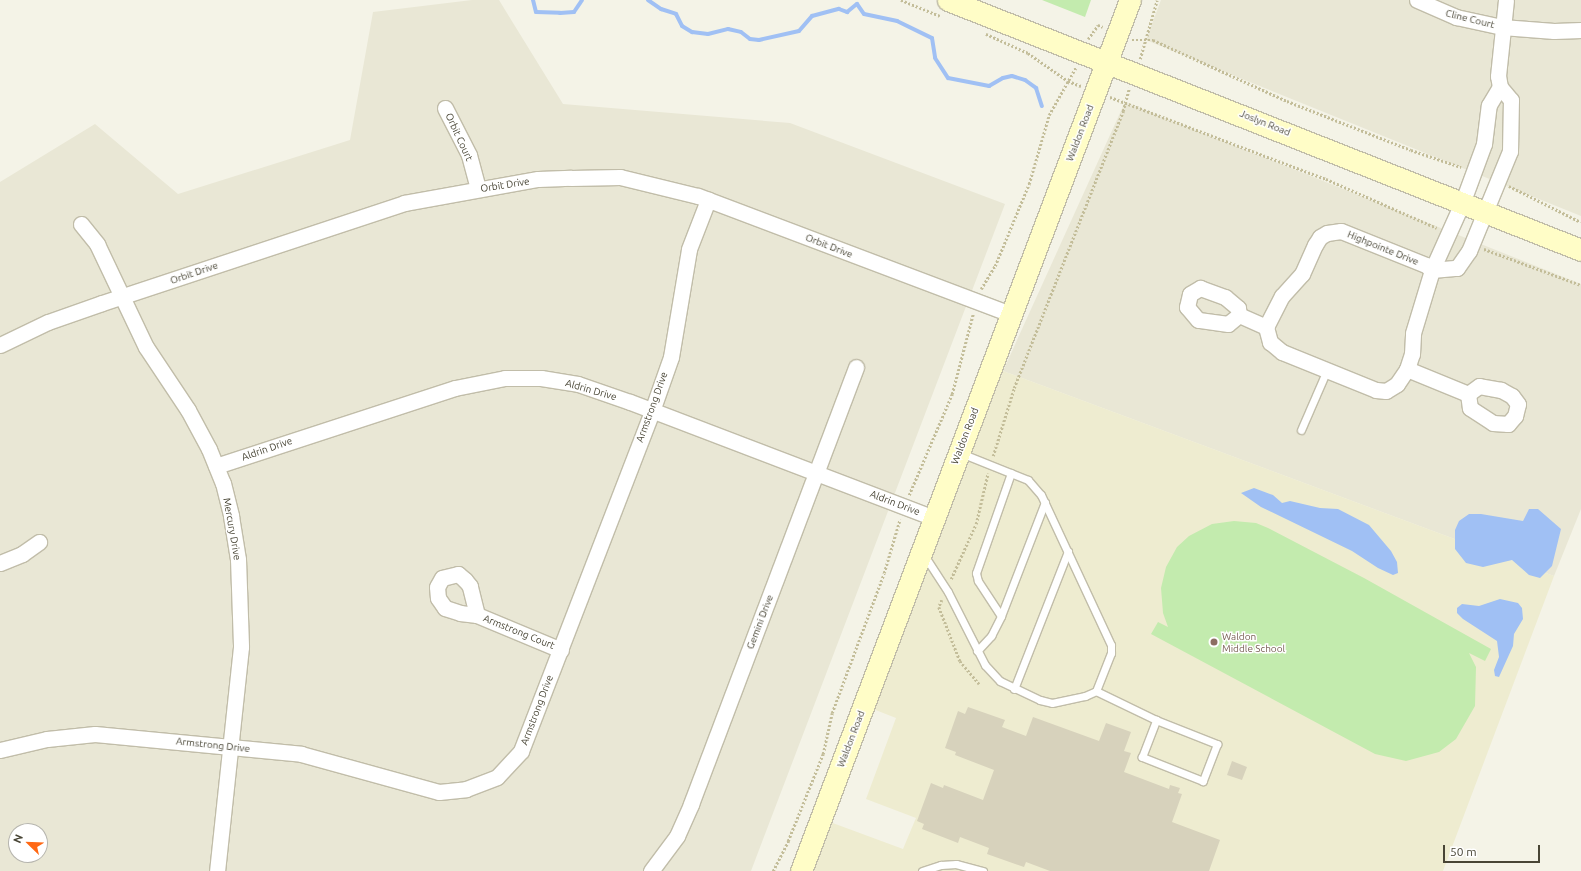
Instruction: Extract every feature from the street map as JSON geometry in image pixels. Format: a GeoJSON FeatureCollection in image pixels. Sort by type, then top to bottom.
{"type":"FeatureCollection","features":[{"type":"Feature","properties":{"kind":"street","name":"Waldon Road"},"geometry":{"type":"LineString","coordinates":[[801,871],[1130,0]]}},
{"type":"Feature","properties":{"kind":"street","name":"Cline Court"},"geometry":{"type":"LineString","coordinates":[[1417,0],[1456,17],[1502,27],[1554,32],[1581,30]]}},
{"type":"Feature","properties":{"kind":"street"},"geometry":{"type":"LineString","coordinates":[[1238,315],[1266,327],[1267,337],[1275,347],[1327,370],[1382,391],[1397,384],[1407,369],[1412,354],[1413,333],[1432,270],[1463,202],[1484,144],[1489,105],[1500,87],[1502,27],[1506,0]]}},
{"type":"Feature","properties":{"kind":"street","name":"Joslyn Road"},"geometry":{"type":"LineString","coordinates":[[947,9],[1107,61],[1486,210],[1581,250]]}},
{"type":"Feature","properties":{"kind":"street"},"geometry":{"type":"LineString","coordinates":[[1432,270],[1457,268],[1473,242],[1510,151],[1511,100],[1500,87]]}},
{"type":"Feature","properties":{"kind":"street","name":"Orbit Court"},"geometry":{"type":"LineString","coordinates":[[445,108],[469,155],[478,189]]}},
{"type":"Feature","properties":{"kind":"street"},"geometry":{"type":"LineString","coordinates":[[1484,144],[1510,151]]}},
{"type":"Feature","properties":{"kind":"street","name":"Orbit Drive"},"geometry":{"type":"LineString","coordinates":[[0,345],[48,322],[404,203],[538,179],[620,177],[666,186],[708,200],[1011,314]]}},
{"type":"Feature","properties":{"kind":"street","name":"Armstrong Drive"},"geometry":{"type":"LineString","coordinates":[[0,750],[47,739],[95,734],[301,754],[332,760],[439,792],[466,789],[497,777],[521,752],[652,411],[671,357],[689,249],[708,200]]}},
{"type":"Feature","properties":{"kind":"street","name":"Mercury Drive"},"geometry":{"type":"LineString","coordinates":[[81,224],[97,244],[146,347],[188,410],[223,483],[238,559],[241,647],[217,871]]}},
{"type":"Feature","properties":{"kind":"street","name":"Highpointe Drive"},"geometry":{"type":"LineString","coordinates":[[1266,327],[1282,296],[1302,274],[1320,237],[1328,233],[1341,231],[1419,262],[1432,270]]}},
{"type":"Feature","properties":{"kind":"street","name":"Gemini Drive"},"geometry":{"type":"LineString","coordinates":[[651,871],[677,836],[691,804],[856,367]]}},
{"type":"Feature","properties":{"kind":"street"},"geometry":{"type":"LineString","coordinates":[[1407,369],[1468,394]]}},
{"type":"Feature","properties":{"kind":"street","name":"Aldrin Drive"},"geometry":{"type":"LineString","coordinates":[[216,466],[454,388],[505,378],[541,378],[578,384],[934,518]]}},
{"type":"Feature","properties":{"kind":"street"},"geometry":{"type":"LineString","coordinates":[[0,563],[22,554],[39,542]]}},
{"type":"Feature","properties":{"kind":"street","name":"Armstrong Court"},"geometry":{"type":"LineString","coordinates":[[477,615],[561,650]]}},
{"type":"Feature","properties":{"kind":"lane"},"geometry":{"type":"LineString","coordinates":[[1300,430],[1327,370]]}},
{"type":"Feature","properties":{"kind":"lane"},"geometry":{"type":"LineString","coordinates":[[922,552],[946,590],[977,651],[994,676],[1014,689],[1052,703],[1085,696],[1096,691],[1111,653],[1111,645],[1045,502],[1036,487],[1028,480],[959,452]]}},
{"type":"Feature","properties":{"kind":"lane"},"geometry":{"type":"LineString","coordinates":[[1001,616],[978,581],[976,572],[1011,473]]}},
{"type":"Feature","properties":{"kind":"lane"},"geometry":{"type":"LineString","coordinates":[[977,651],[991,636],[1001,616],[1045,502]]}},
{"type":"Feature","properties":{"kind":"lane"},"geometry":{"type":"LineString","coordinates":[[1014,689],[1068,551]]}},
{"type":"Feature","properties":{"kind":"lane"},"geometry":{"type":"LineString","coordinates":[[1096,691],[1156,720],[1218,744],[1203,781],[1142,757],[1156,720]]}},
{"type":"Feature","properties":{"kind":"lane"},"geometry":{"type":"LineString","coordinates":[[922,871],[941,865],[956,864],[983,871]]}},
{"type":"Feature","properties":{"kind":"path"},"geometry":{"type":"LineString","coordinates":[[901,0],[947,9]]}},
{"type":"Feature","properties":{"kind":"path"},"geometry":{"type":"LineString","coordinates":[[979,684],[960,661],[939,607],[976,524],[990,465],[1014,388],[1124,111],[1125,102],[1146,40],[1157,0]]}},
{"type":"Feature","properties":{"kind":"path"},"geometry":{"type":"LineString","coordinates":[[773,871],[788,841],[823,754],[832,713],[884,573],[904,506],[952,394],[975,301],[991,274],[1030,184],[1049,115],[1083,52],[1090,34],[1098,25],[1131,40],[1158,42],[1209,68],[1333,120],[1474,172]]}},
{"type":"Feature","properties":{"kind":"path"},"geometry":{"type":"LineString","coordinates":[[978,31],[1028,53],[1068,81],[1326,179],[1450,233]]}},
{"type":"Feature","properties":{"kind":"path"},"geometry":{"type":"LineString","coordinates":[[1498,181],[1581,222]]}},
{"type":"Feature","properties":{"kind":"path"},"geometry":{"type":"LineString","coordinates":[[1473,242],[1581,285]]}},
{"type":"Feature","properties":{"kind":"shaded area"},"geometry":{"type":"Polygon","coordinates":[[[472,0],[499,0],[563,104],[790,123],[1005,204],[751,871],[0,871],[0,182],[95,124],[178,194],[350,140],[373,12],[472,0]]]}},
{"type":"Feature","properties":{"kind":"shaded area"},"geometry":{"type":"Polygon","coordinates":[[[1161,0],[1581,0],[1581,216],[1146,40],[1161,0]]]}},
{"type":"Feature","properties":{"kind":"shaded area"},"geometry":{"type":"Polygon","coordinates":[[[1125,102],[1581,284],[1581,509],[1554,576],[1003,371],[1125,102]]]}},
{"type":"Feature","properties":{"kind":"shaded area","name":"Waldon Middle School"},"geometry":{"type":"Polygon","coordinates":[[[1003,371],[1554,576],[1443,871],[811,871],[830,822],[903,849],[916,818],[866,799],[896,718],[873,709],[1003,371]]]}},
{"type":"Feature","properties":{"kind":"green space"},"geometry":{"type":"Polygon","coordinates":[[[1042,0],[1091,0],[1085,17],[1042,0]]]}},
{"type":"Feature","properties":{"kind":"green space"},"geometry":{"type":"Polygon","coordinates":[[[1234,521],[1256,523],[1268,528],[1364,578],[1491,649],[1485,661],[1469,653],[1476,667],[1475,706],[1456,739],[1439,752],[1406,761],[1375,754],[1151,634],[1158,622],[1168,627],[1163,613],[1161,588],[1166,567],[1177,547],[1189,536],[1212,524],[1234,521]]]}},
{"type":"Feature","properties":{"kind":"water"},"geometry":{"type":"Polygon","coordinates":[[[1254,488],[1273,495],[1282,503],[1290,501],[1320,508],[1338,509],[1369,525],[1391,551],[1397,562],[1398,573],[1393,575],[1378,568],[1352,551],[1261,507],[1241,493],[1254,488]]]}},
{"type":"Feature","properties":{"kind":"water"},"geometry":{"type":"Polygon","coordinates":[[[1529,509],[1538,509],[1561,529],[1552,566],[1540,578],[1529,575],[1512,560],[1483,567],[1466,563],[1455,549],[1455,530],[1459,521],[1469,514],[1481,514],[1523,521],[1529,509]]]}},
{"type":"Feature","properties":{"kind":"water"},"geometry":{"type":"Polygon","coordinates":[[[1500,599],[1518,603],[1522,608],[1523,619],[1514,634],[1513,646],[1499,677],[1495,676],[1494,670],[1499,657],[1497,641],[1463,619],[1457,613],[1457,608],[1462,604],[1479,606],[1500,599]]]}},
{"type":"Feature","properties":{"kind":"building"},"geometry":{"type":"Polygon","coordinates":[[[968,707],[1005,720],[1002,727],[1026,736],[1033,717],[1099,741],[1106,723],[1131,732],[1124,751],[1131,753],[1124,772],[1169,789],[1170,785],[1180,788],[1178,793],[1182,794],[1172,822],[1220,840],[1209,871],[1050,871],[1026,862],[1024,867],[987,854],[989,848],[960,837],[958,843],[922,829],[924,824],[917,821],[931,783],[943,788],[944,785],[983,800],[994,770],[955,755],[956,752],[945,748],[958,711],[965,714],[968,707]]]}},
{"type":"Feature","properties":{"kind":"building"},"geometry":{"type":"Polygon","coordinates":[[[1232,761],[1247,767],[1242,780],[1227,775],[1232,761]]]}},
{"type":"Feature","properties":{"kind":"waterway"},"geometry":{"type":"LineString","coordinates":[[533,0],[536,12],[560,13],[574,12],[582,0]]}},
{"type":"Feature","properties":{"kind":"waterway"},"geometry":{"type":"LineString","coordinates":[[648,0],[661,9],[676,14],[682,26],[692,32],[708,34],[728,29],[741,32],[750,39],[759,40],[799,31],[812,16],[839,9],[847,12],[857,4],[864,14],[897,21],[932,38],[935,58],[948,78],[989,86],[1003,78],[1012,76],[1025,80],[1036,88],[1042,106]]}},
{"type":"Feature","properties":{"kind":"place","name":"Waldon Middle School"},"geometry":{"type":"Point","coordinates":[1214,642]}}]}
